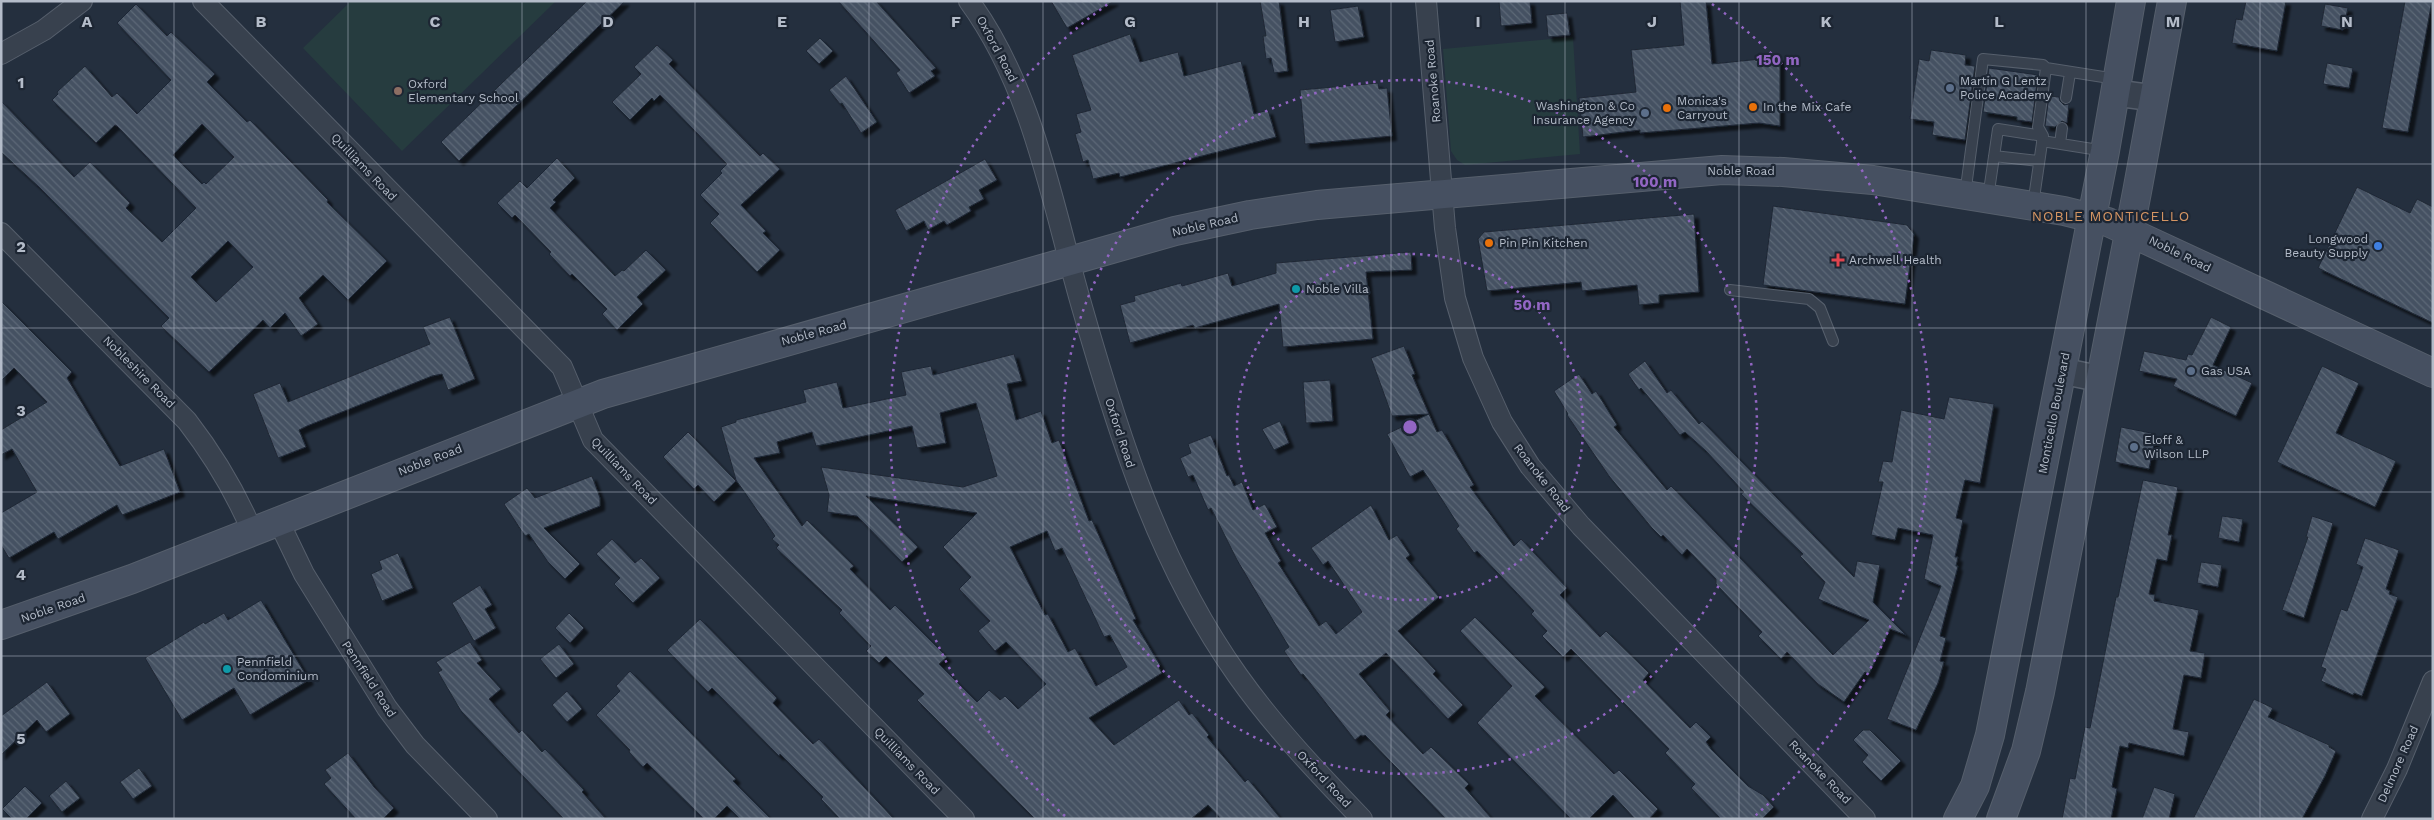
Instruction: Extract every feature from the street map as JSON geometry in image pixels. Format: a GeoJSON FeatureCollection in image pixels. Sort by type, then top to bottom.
{"type":"FeatureCollection","features":[{"type":"Feature","properties":{"kind":"main road","name":"Monticello Boulevard"},"geometry":{"type":"LineString","coordinates":[[1958,819],[1975,786],[1990,735],[2105,151],[2131,1]]}},
{"type":"Feature","properties":{"kind":"main road"},"geometry":{"type":"LineString","coordinates":[[2001,819],[2026,751],[2040,692],[2172,1]]}},
{"type":"Feature","properties":{"kind":"main road","name":"Noble Road"},"geometry":{"type":"LineString","coordinates":[[1,625],[74,601],[577,403],[770,345],[1175,231],[1250,215],[1317,205],[1722,170],[1824,175],[1874,180],[2092,217],[2129,230],[2433,373]]}},
{"type":"Feature","properties":{"kind":"street"},"geometry":{"type":"LineString","coordinates":[[1,54],[44,30],[82,1]]}},
{"type":"Feature","properties":{"kind":"street","name":"Quilliams Road"},"geometry":{"type":"LineString","coordinates":[[203,1],[562,367],[593,440],[964,819]]}},
{"type":"Feature","properties":{"kind":"street","name":"Oxford Road"},"geometry":{"type":"LineString","coordinates":[[969,1],[998,45],[1020,94],[1125,450],[1156,529],[1192,603],[1237,674],[1265,712],[1312,767],[1362,819]]}},
{"type":"Feature","properties":{"kind":"street","name":"Roanoke Road"},"geometry":{"type":"LineString","coordinates":[[1426,1],[1443,194],[1455,298],[1466,341],[1489,397],[1519,451],[1548,489],[1581,526],[1865,819]]}},
{"type":"Feature","properties":{"kind":"street"},"geometry":{"type":"LineString","coordinates":[[2117,86],[2154,98]]}},
{"type":"Feature","properties":{"kind":"street","name":"Nobleshire Road"},"geometry":{"type":"LineString","coordinates":[[1,232],[187,421],[210,452],[232,487],[252,531]]}},
{"type":"Feature","properties":{"kind":"street"},"geometry":{"type":"LineString","coordinates":[[2062,372],[2101,379]]}},
{"type":"Feature","properties":{"kind":"street","name":"Pennfield Road"},"geometry":{"type":"LineString","coordinates":[[278,520],[304,574],[387,708],[415,745],[487,819]]}},
{"type":"Feature","properties":{"kind":"street","name":"Delmore Road"},"geometry":{"type":"LineString","coordinates":[[2372,819],[2397,769],[2433,681]]}},
{"type":"Feature","properties":{"kind":"lane"},"geometry":{"type":"LineString","coordinates":[[1976,197],[1983,59],[2043,65],[2046,68],[2117,86]]}},
{"type":"Feature","properties":{"kind":"lane"},"geometry":{"type":"LineString","coordinates":[[2032,206],[2042,138],[2038,127],[2046,68]]}},
{"type":"Feature","properties":{"kind":"lane"},"geometry":{"type":"LineString","coordinates":[[2066,98],[2070,73]]}},
{"type":"Feature","properties":{"kind":"lane"},"geometry":{"type":"LineString","coordinates":[[2060,144],[2062,128]]}},
{"type":"Feature","properties":{"kind":"lane"},"geometry":{"type":"LineString","coordinates":[[1976,197],[1994,156],[1998,129],[2042,138],[2060,144],[2105,151]]}},
{"type":"Feature","properties":{"kind":"lane"},"geometry":{"type":"LineString","coordinates":[[1994,156],[2038,162]]}},
{"type":"Feature","properties":{"kind":"lane"},"geometry":{"type":"LineString","coordinates":[[1730,290],[1810,299],[1820,308],[1833,341]]}},
{"type":"Feature","properties":{"kind":"green space","name":"Oxford Elementary School"},"geometry":{"type":"Polygon","coordinates":[[[351,1],[556,1],[402,151],[303,48],[351,1]]]}},
{"type":"Feature","properties":{"kind":"green space"},"geometry":{"type":"Polygon","coordinates":[[[1573,37],[1580,154],[1465,165],[1457,160],[1451,151],[1443,49],[1573,37]]]}},
{"type":"Feature","properties":{"kind":"building"},"geometry":{"type":"Polygon","coordinates":[[[587,1],[625,1],[459,161],[441,142],[587,1]]]}},
{"type":"Feature","properties":{"kind":"building"},"geometry":{"type":"Polygon","coordinates":[[[838,1],[876,1],[936,68],[931,71],[935,76],[909,93],[896,73],[900,70],[838,1]]]}},
{"type":"Feature","properties":{"kind":"building"},"geometry":{"type":"Polygon","coordinates":[[[1051,1],[1114,1],[1067,28],[1051,1]]]}},
{"type":"Feature","properties":{"kind":"building"},"geometry":{"type":"Polygon","coordinates":[[[1260,1],[1279,1],[1288,71],[1274,73],[1271,58],[1266,59],[1263,36],[1266,36],[1260,1]]]}},
{"type":"Feature","properties":{"kind":"building"},"geometry":{"type":"Polygon","coordinates":[[[1499,1],[1530,1],[1532,23],[1501,26],[1499,1]]]}},
{"type":"Feature","properties":{"kind":"building"},"geometry":{"type":"Polygon","coordinates":[[[1680,1],[1706,1],[1712,64],[1780,57],[1780,126],[1759,123],[1640,133],[1640,130],[1583,137],[1579,98],[1636,92],[1631,50],[1684,45],[1680,1]]]}},
{"type":"Feature","properties":{"kind":"building"},"geometry":{"type":"Polygon","coordinates":[[[2246,1],[2286,1],[2277,51],[2232,43],[2236,19],[2242,20],[2246,1]]]}},
{"type":"Feature","properties":{"kind":"building"},"geometry":{"type":"Polygon","coordinates":[[[2405,1],[2432,1],[2408,132],[2382,128],[2405,1]]]}},
{"type":"Feature","properties":{"kind":"building"},"geometry":{"type":"Polygon","coordinates":[[[136,4],[167,36],[171,32],[215,74],[207,82],[247,122],[250,120],[328,200],[327,202],[387,261],[348,300],[323,275],[299,298],[318,324],[301,336],[285,313],[270,328],[263,320],[209,372],[161,326],[169,318],[39,187],[1,152],[1,101],[74,177],[90,162],[130,203],[126,208],[162,242],[196,208],[117,126],[115,125],[96,143],[52,100],[58,94],[57,92],[85,66],[112,97],[117,93],[137,114],[171,80],[117,23],[136,4]],[[202,124],[173,155],[202,184],[204,182],[206,184],[234,157],[202,124]],[[228,241],[191,277],[216,302],[253,267],[228,241]]]}},
{"type":"Feature","properties":{"kind":"building"},"geometry":{"type":"Polygon","coordinates":[[[2325,4],[2348,8],[2343,30],[2321,26],[2325,4]]]}},
{"type":"Feature","properties":{"kind":"building"},"geometry":{"type":"Polygon","coordinates":[[[1358,6],[1364,37],[1335,42],[1330,10],[1358,6]]]}},
{"type":"Feature","properties":{"kind":"building"},"geometry":{"type":"Polygon","coordinates":[[[1567,13],[1570,35],[1548,37],[1546,15],[1567,13]]]}},
{"type":"Feature","properties":{"kind":"building"},"geometry":{"type":"Polygon","coordinates":[[[1130,34],[1140,62],[1178,52],[1184,76],[1241,61],[1254,114],[1268,110],[1276,137],[1120,177],[1119,173],[1093,179],[1088,160],[1083,162],[1075,134],[1081,132],[1076,114],[1091,110],[1072,55],[1130,34]]]}},
{"type":"Feature","properties":{"kind":"building"},"geometry":{"type":"Polygon","coordinates":[[[820,38],[833,51],[819,64],[806,51],[820,38]]]}},
{"type":"Feature","properties":{"kind":"building"},"geometry":{"type":"Polygon","coordinates":[[[657,45],[673,60],[669,64],[760,156],[763,153],[780,169],[741,205],[766,231],[763,233],[780,250],[757,272],[710,223],[719,214],[700,195],[722,173],[720,171],[727,164],[660,95],[654,101],[652,98],[630,120],[612,102],[641,74],[634,67],[657,45]]]}},
{"type":"Feature","properties":{"kind":"building","name":"Martin G Lentz Police Academy"},"geometry":{"type":"Polygon","coordinates":[[[1931,50],[1966,55],[1965,65],[1975,66],[1965,140],[1932,135],[1934,122],[1910,119],[1919,59],[1929,61],[1931,50]]]}},
{"type":"Feature","properties":{"kind":"building"},"geometry":{"type":"Polygon","coordinates":[[[2327,63],[2353,68],[2349,88],[2323,84],[2327,63]]]}},
{"type":"Feature","properties":{"kind":"building"},"geometry":{"type":"Polygon","coordinates":[[[1989,68],[2038,75],[2032,122],[2017,120],[2017,117],[1983,112],[1989,68]]]}},
{"type":"Feature","properties":{"kind":"building"},"geometry":{"type":"Polygon","coordinates":[[[846,76],[877,122],[861,133],[842,103],[840,104],[829,90],[846,76]]]}},
{"type":"Feature","properties":{"kind":"building"},"geometry":{"type":"Polygon","coordinates":[[[1378,83],[1379,89],[1387,88],[1392,136],[1305,144],[1300,90],[1378,83]]]}},
{"type":"Feature","properties":{"kind":"building"},"geometry":{"type":"Polygon","coordinates":[[[2049,96],[2059,97],[2064,105],[2069,104],[2067,123],[2062,121],[2055,127],[2045,126],[2049,96]]]}},
{"type":"Feature","properties":{"kind":"building"},"geometry":{"type":"Polygon","coordinates":[[[557,158],[575,178],[553,200],[556,202],[550,208],[615,276],[622,270],[624,271],[646,250],[666,270],[637,297],[643,304],[617,330],[602,314],[607,309],[572,274],[570,276],[549,254],[551,252],[515,215],[512,218],[497,203],[520,181],[527,188],[557,158]]]}},
{"type":"Feature","properties":{"kind":"building"},"geometry":{"type":"Polygon","coordinates":[[[985,159],[997,180],[979,190],[984,199],[969,207],[971,211],[947,225],[944,221],[928,230],[924,221],[906,231],[895,210],[985,159]]]}},
{"type":"Feature","properties":{"kind":"building"},"geometry":{"type":"Polygon","coordinates":[[[2357,187],[2410,213],[2417,199],[2433,207],[2433,323],[2318,268],[2357,187]]]}},
{"type":"Feature","properties":{"kind":"building","name":"Archwell Health"},"geometry":{"type":"Polygon","coordinates":[[[1773,206],[1907,225],[1914,234],[1905,304],[1763,285],[1773,206]]]}},
{"type":"Feature","properties":{"kind":"building"},"geometry":{"type":"Polygon","coordinates":[[[1694,214],[1699,292],[1659,295],[1659,303],[1639,305],[1637,285],[1582,291],[1581,282],[1487,291],[1478,239],[1484,232],[1694,214]]]}},
{"type":"Feature","properties":{"kind":"building"},"geometry":{"type":"Polygon","coordinates":[[[1411,252],[1412,270],[1366,272],[1373,339],[1283,347],[1279,304],[1195,328],[1193,325],[1130,343],[1120,305],[1135,301],[1134,296],[1181,283],[1182,286],[1228,273],[1232,286],[1276,273],[1276,263],[1411,252]]]}},
{"type":"Feature","properties":{"kind":"building"},"geometry":{"type":"Polygon","coordinates":[[[1,301],[72,372],[67,378],[120,466],[164,449],[180,492],[122,515],[117,505],[58,539],[54,532],[9,558],[1,545],[1,513],[37,492],[12,449],[1,455],[1,430],[47,402],[14,368],[1,381],[1,301]]]}},
{"type":"Feature","properties":{"kind":"building"},"geometry":{"type":"Polygon","coordinates":[[[450,317],[475,379],[448,390],[442,374],[432,376],[307,426],[299,430],[306,447],[278,458],[253,394],[280,383],[288,402],[430,344],[423,327],[450,317]]]}},
{"type":"Feature","properties":{"kind":"building"},"geometry":{"type":"Polygon","coordinates":[[[2211,317],[2231,327],[2213,365],[2252,383],[2236,416],[2173,386],[2177,379],[2139,371],[2144,351],[2186,360],[2188,354],[2192,355],[2211,317]]]}},
{"type":"Feature","properties":{"kind":"building"},"geometry":{"type":"Polygon","coordinates":[[[1404,346],[1415,374],[1412,375],[1429,414],[1392,416],[1371,358],[1404,346]]]}},
{"type":"Feature","properties":{"kind":"building"},"geometry":{"type":"Polygon","coordinates":[[[1014,354],[1022,381],[1007,384],[1016,420],[1041,411],[1052,443],[1059,440],[1089,521],[1092,520],[1136,619],[1133,620],[1160,665],[1158,666],[1162,673],[1089,718],[1114,745],[1179,700],[1189,715],[1192,713],[1209,735],[1207,737],[1245,782],[1248,779],[1281,819],[1221,819],[1208,805],[1191,819],[1035,819],[917,700],[924,694],[886,656],[879,663],[866,651],[871,646],[839,613],[842,610],[776,548],[779,545],[772,539],[775,536],[736,480],[721,427],[736,422],[736,420],[806,402],[803,390],[837,382],[843,408],[906,395],[901,372],[931,366],[933,375],[1014,354]],[[976,403],[940,413],[946,443],[917,448],[912,426],[816,446],[812,432],[777,442],[780,453],[754,458],[802,526],[807,520],[854,566],[850,569],[890,610],[895,605],[947,657],[939,664],[977,702],[989,690],[1000,700],[1005,696],[1018,709],[1046,684],[1006,642],[995,651],[978,631],[990,621],[959,589],[971,577],[943,547],[977,513],[866,496],[918,547],[902,562],[857,516],[827,512],[829,495],[821,467],[963,487],[997,476],[976,403]],[[1047,531],[1010,547],[1045,615],[1048,614],[1068,652],[1075,648],[1096,686],[1127,667],[1110,635],[1104,637],[1062,548],[1055,551],[1047,531]]]}},
{"type":"Feature","properties":{"kind":"building"},"geometry":{"type":"Polygon","coordinates":[[[1645,361],[1667,393],[1671,390],[1699,424],[1702,421],[1854,577],[1857,561],[1880,565],[1873,602],[1906,635],[1890,629],[1869,674],[1865,672],[1844,702],[1818,684],[1787,652],[1781,659],[1758,636],[1762,632],[1716,584],[1716,579],[1687,549],[1682,555],[1663,535],[1661,537],[1652,528],[1609,476],[1567,415],[1554,391],[1579,374],[1592,394],[1596,391],[1617,425],[1614,427],[1667,490],[1671,486],[1833,655],[1869,620],[1818,599],[1825,582],[1800,556],[1803,554],[1741,494],[1744,492],[1706,451],[1685,432],[1680,435],[1641,388],[1639,390],[1628,374],[1645,361]]]}},
{"type":"Feature","properties":{"kind":"building"},"geometry":{"type":"Polygon","coordinates":[[[2322,366],[2359,383],[2336,433],[2396,461],[2375,507],[2277,462],[2322,366]]]}},
{"type":"Feature","properties":{"kind":"building"},"geometry":{"type":"Polygon","coordinates":[[[1330,380],[1333,421],[1306,423],[1303,382],[1330,380]]]}},
{"type":"Feature","properties":{"kind":"building"},"geometry":{"type":"Polygon","coordinates":[[[1949,397],[1994,404],[1980,483],[1965,480],[1956,518],[1963,520],[1955,557],[1958,557],[1956,566],[1958,566],[1940,636],[1946,638],[1940,661],[1944,662],[1938,683],[1916,730],[1887,719],[1941,586],[1924,579],[1933,535],[1898,528],[1895,540],[1871,535],[1883,482],[1878,482],[1883,461],[1892,462],[1901,410],[1944,419],[1949,397]]]}},
{"type":"Feature","properties":{"kind":"building"},"geometry":{"type":"Polygon","coordinates":[[[1429,414],[1437,432],[1442,430],[1474,485],[1470,487],[1514,546],[1521,539],[1567,588],[1560,595],[1600,637],[1606,631],[1649,673],[1643,680],[1690,728],[1696,722],[1711,737],[1706,742],[1711,749],[1748,786],[1763,795],[1774,807],[1762,819],[1721,819],[1691,788],[1695,784],[1665,753],[1669,749],[1571,649],[1563,657],[1542,636],[1547,631],[1531,614],[1534,611],[1477,551],[1474,553],[1456,529],[1459,526],[1423,470],[1410,477],[1387,434],[1429,414]]]}},
{"type":"Feature","properties":{"kind":"building"},"geometry":{"type":"Polygon","coordinates":[[[1280,421],[1289,443],[1274,450],[1262,429],[1280,421]]]}},
{"type":"Feature","properties":{"kind":"building"},"geometry":{"type":"Polygon","coordinates":[[[2121,427],[2156,434],[2149,469],[2115,462],[2121,427]]]}},
{"type":"Feature","properties":{"kind":"building"},"geometry":{"type":"Polygon","coordinates":[[[688,432],[736,481],[714,502],[698,485],[694,489],[663,457],[688,432]]]}},
{"type":"Feature","properties":{"kind":"building"},"geometry":{"type":"Polygon","coordinates":[[[1211,435],[1227,476],[1229,475],[1234,486],[1242,482],[1253,510],[1265,504],[1277,527],[1265,533],[1281,561],[1278,563],[1319,626],[1326,621],[1336,634],[1362,612],[1328,561],[1323,565],[1311,548],[1371,505],[1389,540],[1397,535],[1410,555],[1406,558],[1439,597],[1398,631],[1436,671],[1433,674],[1463,705],[1448,719],[1386,653],[1359,674],[1390,711],[1386,715],[1423,754],[1431,747],[1469,784],[1465,788],[1492,819],[1446,819],[1365,735],[1361,735],[1355,740],[1303,674],[1301,675],[1284,651],[1289,647],[1237,560],[1211,508],[1208,510],[1193,475],[1188,477],[1180,458],[1191,453],[1188,444],[1211,435]]]}},
{"type":"Feature","properties":{"kind":"building"},"geometry":{"type":"Polygon","coordinates":[[[592,476],[600,498],[600,506],[544,528],[580,564],[565,579],[548,562],[529,534],[525,536],[504,504],[527,488],[535,498],[592,476]]]}},
{"type":"Feature","properties":{"kind":"building"},"geometry":{"type":"Polygon","coordinates":[[[2143,480],[2178,487],[2168,535],[2172,535],[2167,561],[2157,559],[2149,594],[2155,595],[2154,601],[2199,610],[2190,651],[2205,653],[2201,678],[2184,675],[2173,729],[2189,732],[2184,756],[2129,743],[2128,748],[2120,746],[2112,787],[2117,789],[2111,819],[2062,819],[2070,778],[2075,779],[2085,727],[2090,728],[2116,597],[2118,597],[2143,480]]]}},
{"type":"Feature","properties":{"kind":"building"},"geometry":{"type":"Polygon","coordinates":[[[2222,516],[2243,519],[2239,542],[2218,538],[2222,516]]]}},
{"type":"Feature","properties":{"kind":"building"},"geometry":{"type":"Polygon","coordinates":[[[2312,516],[2333,523],[2304,618],[2282,610],[2308,537],[2306,537],[2312,516]]]}},
{"type":"Feature","properties":{"kind":"building"},"geometry":{"type":"Polygon","coordinates":[[[2365,538],[2399,550],[2386,589],[2390,591],[2389,594],[2398,597],[2362,696],[2354,693],[2353,695],[2321,681],[2326,669],[2321,667],[2341,609],[2347,611],[2363,567],[2356,564],[2365,538]]]}},
{"type":"Feature","properties":{"kind":"building"},"geometry":{"type":"Polygon","coordinates":[[[612,539],[635,563],[641,558],[660,578],[633,603],[614,584],[620,578],[596,554],[612,539]]]}},
{"type":"Feature","properties":{"kind":"building"},"geometry":{"type":"Polygon","coordinates":[[[398,553],[413,588],[382,601],[371,574],[382,569],[379,561],[398,553]]]}},
{"type":"Feature","properties":{"kind":"building"},"geometry":{"type":"Polygon","coordinates":[[[2201,562],[2222,565],[2218,587],[2197,583],[2201,562]]]}},
{"type":"Feature","properties":{"kind":"building"},"geometry":{"type":"Polygon","coordinates":[[[480,585],[492,605],[485,609],[496,628],[474,641],[452,603],[480,585]]]}},
{"type":"Feature","properties":{"kind":"building","name":"Pennfield Condominium"},"geometry":{"type":"Polygon","coordinates":[[[261,600],[309,680],[250,715],[234,688],[182,720],[145,658],[204,622],[205,624],[224,613],[228,620],[261,600]]]}},
{"type":"Feature","properties":{"kind":"building"},"geometry":{"type":"Polygon","coordinates":[[[569,613],[584,628],[570,643],[555,628],[569,613]]]}},
{"type":"Feature","properties":{"kind":"building"},"geometry":{"type":"Polygon","coordinates":[[[1475,617],[1545,687],[1535,696],[1614,774],[1619,770],[1658,809],[1649,819],[1635,819],[1613,795],[1589,819],[1571,819],[1477,723],[1512,686],[1460,631],[1475,617]]]}},
{"type":"Feature","properties":{"kind":"building"},"geometry":{"type":"Polygon","coordinates":[[[700,619],[777,698],[773,703],[813,744],[819,739],[894,819],[840,819],[821,799],[823,797],[780,754],[779,756],[712,688],[708,692],[667,650],[700,619]]]}},
{"type":"Feature","properties":{"kind":"building"},"geometry":{"type":"Polygon","coordinates":[[[470,642],[482,660],[477,663],[501,689],[489,699],[519,733],[522,730],[542,752],[545,749],[584,790],[582,792],[606,819],[564,819],[461,711],[438,672],[442,670],[436,662],[470,642]]]}},
{"type":"Feature","properties":{"kind":"building"},"geometry":{"type":"Polygon","coordinates":[[[559,644],[574,664],[556,678],[540,659],[559,644]]]}},
{"type":"Feature","properties":{"kind":"building"},"geometry":{"type":"Polygon","coordinates":[[[630,671],[736,779],[733,781],[771,819],[740,819],[727,806],[714,819],[704,819],[647,763],[643,767],[629,752],[630,750],[596,715],[620,691],[616,686],[630,671]]]}},
{"type":"Feature","properties":{"kind":"building"},"geometry":{"type":"Polygon","coordinates":[[[47,682],[70,714],[46,732],[37,720],[1,755],[1,716],[47,682]]]}},
{"type":"Feature","properties":{"kind":"building"},"geometry":{"type":"Polygon","coordinates":[[[567,691],[582,709],[567,722],[552,705],[567,691]]]}},
{"type":"Feature","properties":{"kind":"building"},"geometry":{"type":"Polygon","coordinates":[[[2254,699],[2273,708],[2268,717],[2329,745],[2329,747],[2336,751],[2325,776],[2302,819],[2193,819],[2254,699]]]}},
{"type":"Feature","properties":{"kind":"building"},"geometry":{"type":"Polygon","coordinates":[[[1863,730],[1870,730],[1901,761],[1881,781],[1862,762],[1868,755],[1853,740],[1863,730]]]}},
{"type":"Feature","properties":{"kind":"building"},"geometry":{"type":"Polygon","coordinates":[[[348,753],[374,787],[394,808],[383,819],[356,819],[324,784],[331,778],[325,770],[348,753]]]}},
{"type":"Feature","properties":{"kind":"building"},"geometry":{"type":"Polygon","coordinates":[[[139,768],[152,786],[133,799],[120,782],[139,768]]]}},
{"type":"Feature","properties":{"kind":"building"},"geometry":{"type":"Polygon","coordinates":[[[66,781],[80,798],[62,812],[49,796],[66,781]]]}},
{"type":"Feature","properties":{"kind":"building"},"geometry":{"type":"Polygon","coordinates":[[[25,786],[42,803],[26,819],[12,819],[2,809],[25,786]]]}},
{"type":"Feature","properties":{"kind":"building"},"geometry":{"type":"Polygon","coordinates":[[[2154,787],[2175,794],[2169,819],[2142,819],[2154,787]]]}},
{"type":"Feature","properties":{"kind":"place","name":"Martin G Lentz Police Academy"},"geometry":{"type":"Point","coordinates":[1950,88]}},
{"type":"Feature","properties":{"kind":"place","name":"Oxford Elementary School"},"geometry":{"type":"Point","coordinates":[398,91]}},
{"type":"Feature","properties":{"kind":"place","name":"In the Mix Cafe"},"geometry":{"type":"Point","coordinates":[1753,107]}},
{"type":"Feature","properties":{"kind":"place","name":"Monica's Carryout"},"geometry":{"type":"Point","coordinates":[1667,108]}},
{"type":"Feature","properties":{"kind":"place","name":"Washington & Co Insurance Agency"},"geometry":{"type":"Point","coordinates":[1645,113]}},
{"type":"Feature","properties":{"kind":"place","name":"Pin Pin Kitchen"},"geometry":{"type":"Point","coordinates":[1489,243]}},
{"type":"Feature","properties":{"kind":"place","name":"Longwood Beauty Supply"},"geometry":{"type":"Point","coordinates":[2378,246]}},
{"type":"Feature","properties":{"kind":"place","name":"Archwell Health"},"geometry":{"type":"Point","coordinates":[1838,260]}},
{"type":"Feature","properties":{"kind":"place","name":"Noble Villa"},"geometry":{"type":"Point","coordinates":[1296,289]}},
{"type":"Feature","properties":{"kind":"place","name":"Gas USA"},"geometry":{"type":"Point","coordinates":[2191,371]}},
{"type":"Feature","properties":{"kind":"place","name":"Eloff & Wilson LLP"},"geometry":{"type":"Point","coordinates":[2134,447]}},
{"type":"Feature","properties":{"kind":"place","name":"Pennfield Condominium"},"geometry":{"type":"Point","coordinates":[227,669]}},
{"type":"Feature","properties":{"kind":"district","name":"NOBLE MONTICELLO"},"geometry":{"type":"Point","coordinates":[2111,216]}}]}
